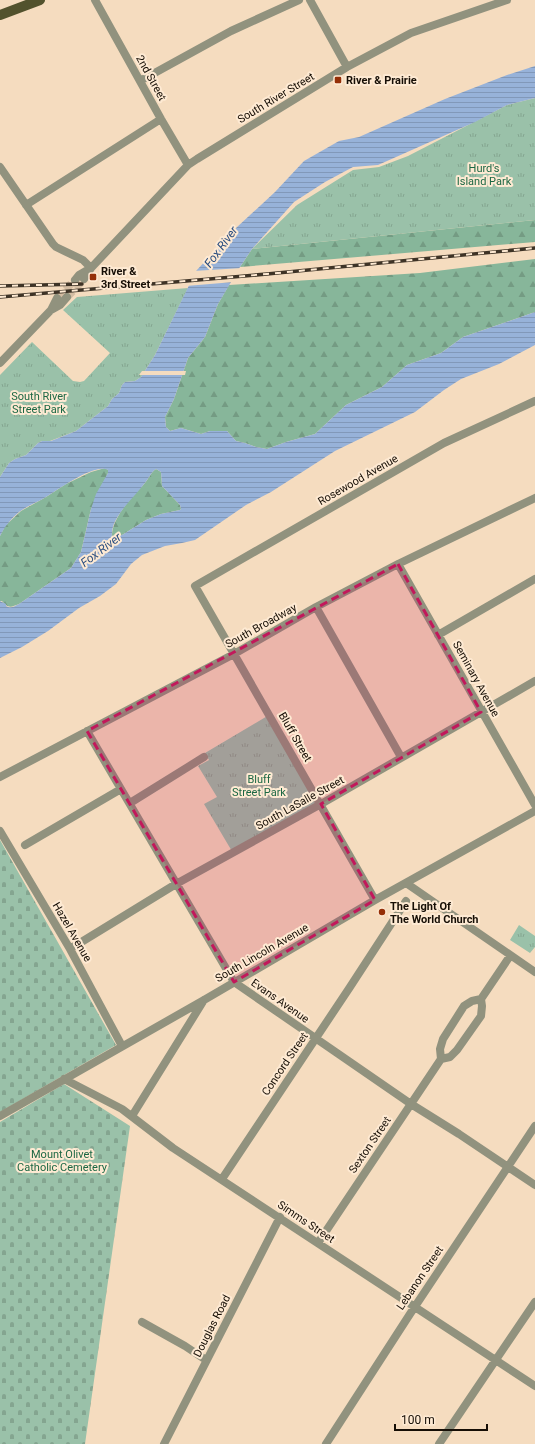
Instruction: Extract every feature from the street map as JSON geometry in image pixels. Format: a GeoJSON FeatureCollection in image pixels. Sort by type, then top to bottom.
{"type":"FeatureCollection","features":[{"type":"Feature","properties":{"kind":"main road"},"geometry":{"type":"LineString","coordinates":[[0,15],[40,0]]}},
{"type":"Feature","properties":{"kind":"street","name":"2nd Street"},"geometry":{"type":"LineString","coordinates":[[95,0],[188,165]]}},
{"type":"Feature","properties":{"kind":"street"},"geometry":{"type":"LineString","coordinates":[[140,81],[231,31],[299,0]]}},
{"type":"Feature","properties":{"kind":"street"},"geometry":{"type":"LineString","coordinates":[[310,0],[347,67]]}},
{"type":"Feature","properties":{"kind":"street","name":"South River Street"},"geometry":{"type":"LineString","coordinates":[[84,279],[91,268],[188,165],[347,67],[411,33],[507,0]]}},
{"type":"Feature","properties":{"kind":"street"},"geometry":{"type":"LineString","coordinates":[[26,205],[161,119]]}},
{"type":"Feature","properties":{"kind":"street"},"geometry":{"type":"LineString","coordinates":[[0,167],[53,244],[56,247],[83,260],[91,268]]}},
{"type":"Feature","properties":{"kind":"street","name":"South River Street"},"geometry":{"type":"LineString","coordinates":[[75,280],[79,275],[91,268]]}},
{"type":"Feature","properties":{"kind":"street"},"geometry":{"type":"LineString","coordinates":[[0,363],[51,310],[60,305],[68,297]]}},
{"type":"Feature","properties":{"kind":"street"},"geometry":{"type":"LineString","coordinates":[[51,310],[57,298]]}},
{"type":"Feature","properties":{"kind":"street","name":"Rosewood Avenue"},"geometry":{"type":"LineString","coordinates":[[195,586],[444,443],[535,401]]}},
{"type":"Feature","properties":{"kind":"street","name":"South Broadway"},"geometry":{"type":"LineString","coordinates":[[0,777],[234,654],[316,607],[398,564],[535,498]]}},
{"type":"Feature","properties":{"kind":"street","name":"Seminary Avenue"},"geometry":{"type":"LineString","coordinates":[[398,564],[535,805]]}},
{"type":"Feature","properties":{"kind":"street"},"geometry":{"type":"LineString","coordinates":[[438,635],[535,579]]}},
{"type":"Feature","properties":{"kind":"street","name":"Bluff Street"},"geometry":{"type":"LineString","coordinates":[[195,586],[375,900]]}},
{"type":"Feature","properties":{"kind":"street"},"geometry":{"type":"LineString","coordinates":[[316,607],[401,757]]}},
{"type":"Feature","properties":{"kind":"street","name":"South LaSalle Street"},"geometry":{"type":"LineString","coordinates":[[73,947],[176,884],[321,804],[535,681]]}},
{"type":"Feature","properties":{"kind":"street","name":"Evans Avenue"},"geometry":{"type":"LineString","coordinates":[[87,731],[234,982],[411,1104],[535,1185]]}},
{"type":"Feature","properties":{"kind":"street"},"geometry":{"type":"LineString","coordinates":[[130,803],[204,757]]}},
{"type":"Feature","properties":{"kind":"street"},"geometry":{"type":"LineString","coordinates":[[25,845],[121,789]]}},
{"type":"Feature","properties":{"kind":"street","name":"South Lincoln Avenue"},"geometry":{"type":"LineString","coordinates":[[0,1116],[204,1000],[375,900],[535,811]]}},
{"type":"Feature","properties":{"kind":"street","name":"Hazel Avenue"},"geometry":{"type":"LineString","coordinates":[[0,831],[73,947],[122,1046]]}},
{"type":"Feature","properties":{"kind":"street"},"geometry":{"type":"LineString","coordinates":[[406,883],[535,972]]}},
{"type":"Feature","properties":{"kind":"street","name":"Concord Street"},"geometry":{"type":"LineString","coordinates":[[222,1179],[406,901]]}},
{"type":"Feature","properties":{"kind":"street","name":"Sexton Street"},"geometry":{"type":"LineString","coordinates":[[441,1058],[450,1057],[457,1050],[481,1016],[481,999],[510,956]]}},
{"type":"Feature","properties":{"kind":"street","name":"Sexton Street"},"geometry":{"type":"LineString","coordinates":[[318,1243],[441,1058],[440,1049],[443,1039],[464,1006],[472,1001],[481,999]]}},
{"type":"Feature","properties":{"kind":"street"},"geometry":{"type":"LineString","coordinates":[[132,1116],[204,1000]]}},
{"type":"Feature","properties":{"kind":"street","name":"Simms Street"},"geometry":{"type":"LineString","coordinates":[[64,1079],[122,1109],[173,1148],[535,1386]]}},
{"type":"Feature","properties":{"kind":"street","name":"Lebanon Street"},"geometry":{"type":"LineString","coordinates":[[329,1443],[414,1307],[535,1126]]}},
{"type":"Feature","properties":{"kind":"street","name":"Douglas Road"},"geometry":{"type":"LineString","coordinates":[[164,1444],[280,1217]]}},
{"type":"Feature","properties":{"kind":"street"},"geometry":{"type":"LineString","coordinates":[[439,1444],[535,1302]]}},
{"type":"Feature","properties":{"kind":"street"},"geometry":{"type":"LineString","coordinates":[[142,1322],[185,1346],[206,1360]]}},
{"type":"Feature","properties":{"kind":"highlighted area"},"geometry":{"type":"Polygon","coordinates":[[[398,564],[481,712],[321,804],[375,900],[234,982],[87,731],[398,564]]]}},
{"type":"Feature","properties":{"kind":"green space","name":"Hurd's Island Park"},"geometry":{"type":"Polygon","coordinates":[[[535,98],[535,220],[252,249],[297,205],[353,170],[379,167],[408,156],[507,105],[535,98]]]}},
{"type":"Feature","properties":{"kind":"green space"},"geometry":{"type":"Polygon","coordinates":[[[535,220],[535,242],[240,267],[252,249],[535,220]]]}},
{"type":"Feature","properties":{"kind":"green space"},"geometry":{"type":"Polygon","coordinates":[[[535,259],[535,312],[463,337],[441,353],[407,365],[382,387],[346,405],[315,434],[267,449],[236,441],[227,431],[210,431],[201,434],[181,428],[170,431],[166,427],[165,417],[174,399],[188,358],[205,337],[218,304],[229,285],[420,273],[535,259]]]}},
{"type":"Feature","properties":{"kind":"green space","name":"South River Street Park"},"geometry":{"type":"Polygon","coordinates":[[[188,288],[155,355],[141,377],[135,381],[125,382],[119,393],[112,399],[108,406],[76,431],[50,441],[42,441],[38,443],[26,455],[9,463],[0,477],[0,375],[32,342],[73,381],[80,382],[84,381],[110,353],[63,310],[77,297],[188,288]]]}},
{"type":"Feature","properties":{"kind":"green space"},"geometry":{"type":"Polygon","coordinates":[[[105,468],[108,470],[108,473],[91,509],[81,552],[71,568],[19,604],[10,607],[0,601],[0,536],[5,526],[21,511],[66,484],[91,472],[105,468]]]}},
{"type":"Feature","properties":{"kind":"green space"},"geometry":{"type":"Polygon","coordinates":[[[156,469],[161,472],[162,486],[180,505],[181,509],[161,514],[146,520],[122,535],[112,537],[112,531],[116,519],[131,497],[156,469]]]}},
{"type":"Feature","properties":{"kind":"green space","name":"Bluff Street Park"},"geometry":{"type":"Polygon","coordinates":[[[269,715],[321,804],[233,853],[204,804],[217,797],[198,766],[209,760],[205,753],[269,715]]]}},
{"type":"Feature","properties":{"kind":"green space"},"geometry":{"type":"Polygon","coordinates":[[[0,840],[116,1045],[0,1112],[0,840]]]}},
{"type":"Feature","properties":{"kind":"green space"},"geometry":{"type":"Polygon","coordinates":[[[519,925],[535,936],[535,947],[530,953],[510,940],[519,925]]]}},
{"type":"Feature","properties":{"kind":"green space","name":"Mount Olivet Catholic Cemetery"},"geometry":{"type":"Polygon","coordinates":[[[64,1084],[130,1126],[85,1444],[0,1444],[0,1122],[64,1084]]]}},
{"type":"Feature","properties":{"kind":"water","name":"Fox River"},"geometry":{"type":"Polygon","coordinates":[[[535,66],[535,98],[507,105],[475,122],[378,165],[353,167],[325,182],[294,202],[252,249],[218,304],[205,337],[188,358],[174,399],[165,417],[166,427],[170,431],[181,428],[201,434],[210,431],[227,431],[236,441],[267,449],[315,434],[346,405],[382,387],[407,365],[441,353],[463,337],[535,312],[535,345],[499,364],[461,379],[415,412],[335,451],[271,492],[246,505],[195,540],[165,546],[142,555],[131,564],[116,584],[100,596],[79,608],[48,631],[0,658],[0,601],[8,607],[19,604],[71,568],[81,552],[96,494],[108,473],[108,470],[102,469],[86,473],[25,508],[11,520],[0,536],[0,477],[9,463],[26,455],[42,441],[51,441],[76,431],[108,406],[112,399],[119,393],[125,382],[135,381],[141,377],[155,355],[196,271],[236,228],[275,192],[304,161],[339,141],[359,137],[445,99],[535,66]],[[156,469],[124,508],[115,522],[112,530],[112,537],[122,535],[146,520],[161,514],[181,509],[180,505],[162,486],[161,472],[156,469]]]}},
{"type":"Feature","properties":{"kind":"pier"},"geometry":{"type":"Polygon","coordinates":[[[242,268],[234,282],[186,286],[193,271],[242,268]]]}},
{"type":"Feature","properties":{"kind":"pier"},"geometry":{"type":"Polygon","coordinates":[[[142,371],[186,371],[185,375],[139,375],[142,371]]]}},
{"type":"Feature","properties":{"kind":"tunnel"},"geometry":{"type":"LineString","coordinates":[[67,297],[84,279]]}},
{"type":"Feature","properties":{"kind":"tunnel"},"geometry":{"type":"LineString","coordinates":[[57,298],[75,280]]}},
{"type":"Feature","properties":{"kind":"railway"},"geometry":{"type":"LineString","coordinates":[[0,297],[267,274],[535,248]]}},
{"type":"Feature","properties":{"kind":"railway"},"geometry":{"type":"LineString","coordinates":[[0,286],[82,284]]}},
{"type":"Feature","properties":{"kind":"place","name":"River & Prairie"},"geometry":{"type":"Point","coordinates":[338,80]}},
{"type":"Feature","properties":{"kind":"place","name":"River & 3rd Street"},"geometry":{"type":"Point","coordinates":[93,277]}},
{"type":"Feature","properties":{"kind":"place","name":"The Light Of The World Church"},"geometry":{"type":"Point","coordinates":[382,912]}}]}
